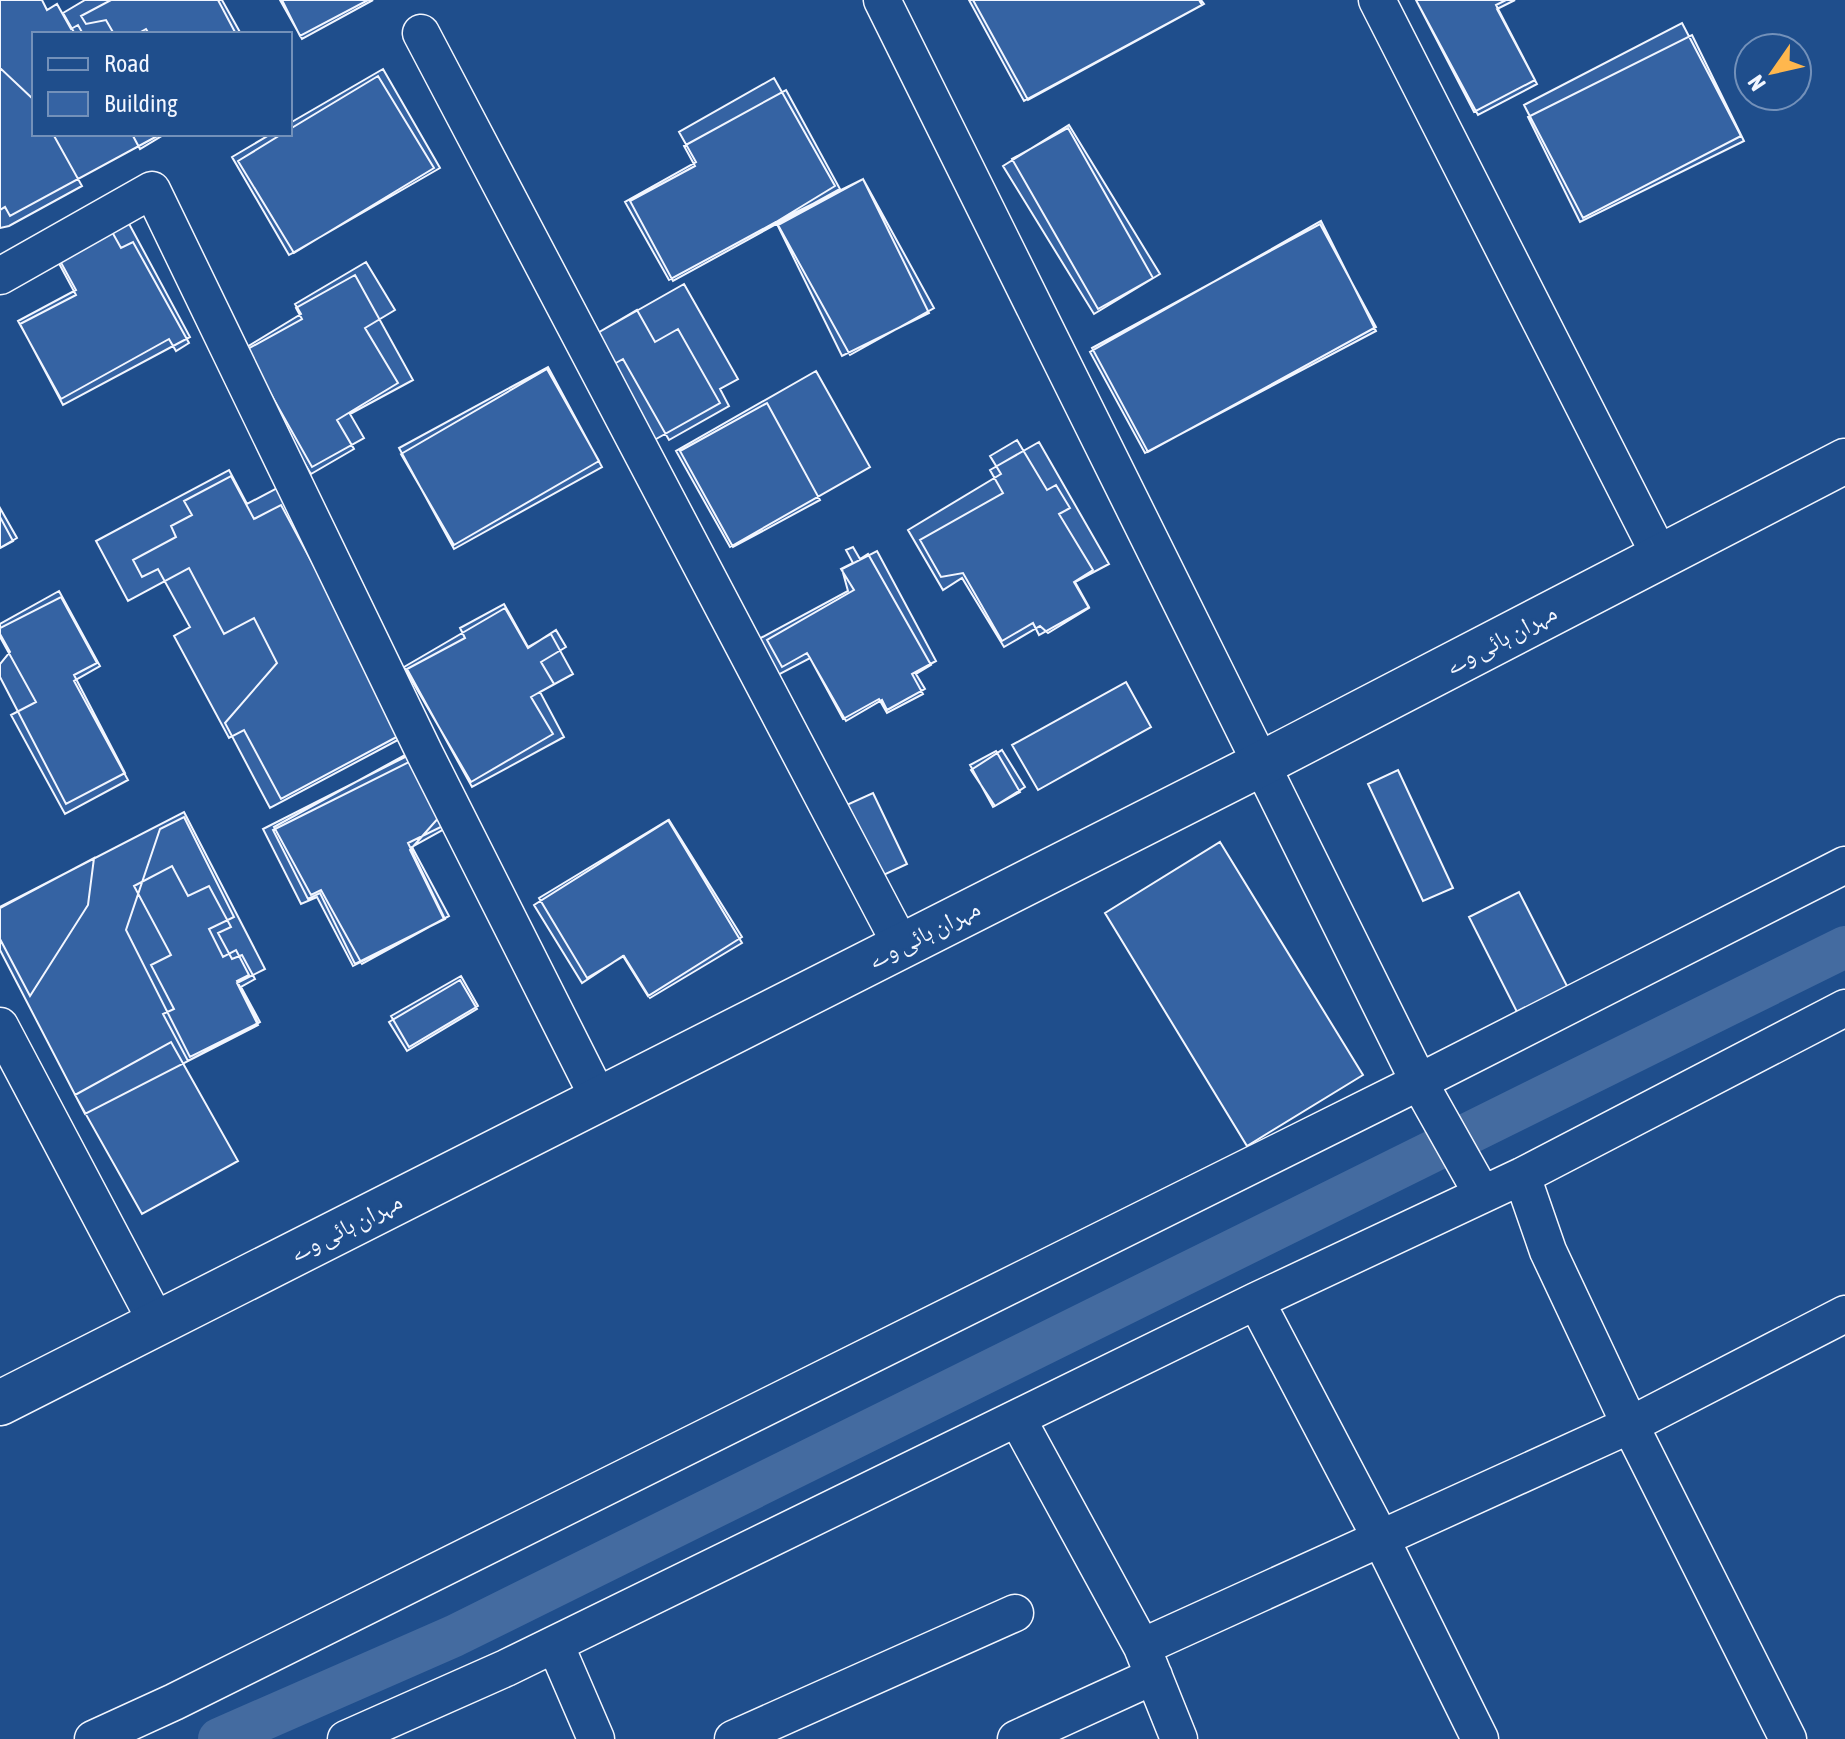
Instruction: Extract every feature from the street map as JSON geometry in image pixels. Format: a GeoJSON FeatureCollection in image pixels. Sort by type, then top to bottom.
{"type":"FeatureCollection","features":[{"type":"Feature","properties":{"kind":"main road","name":"مہران ہائی وے"},"geometry":{"type":"LineString","coordinates":[[0,1403],[1263,763],[1845,461]]}},
{"type":"Feature","properties":{"kind":"street"},"geometry":{"type":"LineString","coordinates":[[882,0],[1419,1082],[1477,1184]]}},
{"type":"Feature","properties":{"kind":"street"},"geometry":{"type":"LineString","coordinates":[[1377,0],[1660,556]]}},
{"type":"Feature","properties":{"kind":"street"},"geometry":{"type":"LineString","coordinates":[[421,33],[901,945]]}},
{"type":"Feature","properties":{"kind":"street"},"geometry":{"type":"LineString","coordinates":[[0,276],[152,190],[425,754],[599,1099]]}},
{"type":"Feature","properties":{"kind":"street"},"geometry":{"type":"LineString","coordinates":[[93,1739],[174,1702],[1419,1082],[1845,865]]}},
{"type":"Feature","properties":{"kind":"street"},"geometry":{"type":"LineString","coordinates":[[346,1739],[555,1644],[1256,1301],[1477,1184],[1522,1176],[1845,1008]]}},
{"type":"Feature","properties":{"kind":"street"},"geometry":{"type":"LineString","coordinates":[[0,1026],[157,1323]]}},
{"type":"Feature","properties":{"kind":"street"},"geometry":{"type":"LineString","coordinates":[[1522,1176],[1548,1251],[1630,1425],[1788,1739]]}},
{"type":"Feature","properties":{"kind":"street"},"geometry":{"type":"LineString","coordinates":[[1256,1301],[1380,1537],[1480,1739]]}},
{"type":"Feature","properties":{"kind":"street"},"geometry":{"type":"LineString","coordinates":[[1016,1739],[1148,1662],[1380,1537],[1630,1425],[1845,1314]]}},
{"type":"Feature","properties":{"kind":"street"},"geometry":{"type":"LineString","coordinates":[[1017,1418],[1148,1662],[1179,1739]]}},
{"type":"Feature","properties":{"kind":"street"},"geometry":{"type":"LineString","coordinates":[[733,1739],[1015,1613]]}},
{"type":"Feature","properties":{"kind":"street"},"geometry":{"type":"LineString","coordinates":[[555,1644],[596,1739]]}},
{"type":"Feature","properties":{"kind":"building"},"geometry":{"type":"Polygon","coordinates":[[[0,0],[42,0],[47,10],[57,4],[71,29],[78,25],[82,32],[32,32],[32,136],[157,136],[10,216],[5,207],[0,210],[0,0]]]}},
{"type":"Feature","properties":{"kind":"building"},"geometry":{"type":"Polygon","coordinates":[[[85,0],[222,0],[240,32],[74,32],[63,13],[85,0]]]}},
{"type":"Feature","properties":{"kind":"building"},"geometry":{"type":"Polygon","coordinates":[[[111,0],[218,0],[235,32],[148,32],[146,29],[141,32],[113,32],[106,20],[86,24],[81,16],[111,0]]]}},
{"type":"Feature","properties":{"kind":"building"},"geometry":{"type":"Polygon","coordinates":[[[280,0],[373,0],[302,39],[280,0]]]}},
{"type":"Feature","properties":{"kind":"building"},"geometry":{"type":"Polygon","coordinates":[[[282,0],[368,0],[300,36],[282,0]]]}},
{"type":"Feature","properties":{"kind":"building"},"geometry":{"type":"Polygon","coordinates":[[[969,0],[1201,0],[1204,4],[1024,101],[969,0]]]}},
{"type":"Feature","properties":{"kind":"building"},"geometry":{"type":"Polygon","coordinates":[[[973,0],[1199,0],[1202,5],[1028,100],[973,0]]]}},
{"type":"Feature","properties":{"kind":"building"},"geometry":{"type":"Polygon","coordinates":[[[1416,0],[1506,0],[1496,5],[1535,80],[1474,112],[1416,0]]]}},
{"type":"Feature","properties":{"kind":"building"},"geometry":{"type":"Polygon","coordinates":[[[1416,0],[1515,0],[1497,9],[1537,84],[1478,115],[1416,0]]]}},
{"type":"Feature","properties":{"kind":"building"},"geometry":{"type":"Polygon","coordinates":[[[1682,23],[1741,136],[1583,218],[1524,105],[1682,23]]]}},
{"type":"Feature","properties":{"kind":"building"},"geometry":{"type":"Polygon","coordinates":[[[1692,35],[1744,141],[1580,222],[1528,117],[1692,35]]]}},
{"type":"Feature","properties":{"kind":"building"},"geometry":{"type":"Polygon","coordinates":[[[0,68],[32,98],[32,136],[54,136],[82,186],[0,228],[0,68]]]}},
{"type":"Feature","properties":{"kind":"building"},"geometry":{"type":"Polygon","coordinates":[[[383,69],[440,168],[289,255],[232,157],[268,136],[292,136],[292,122],[383,69]]]}},
{"type":"Feature","properties":{"kind":"building"},"geometry":{"type":"Polygon","coordinates":[[[378,76],[434,168],[294,253],[238,161],[279,136],[292,136],[292,128],[378,76]]]}},
{"type":"Feature","properties":{"kind":"building"},"geometry":{"type":"Polygon","coordinates":[[[774,78],[835,186],[669,280],[625,202],[696,162],[679,132],[774,78]]]}},
{"type":"Feature","properties":{"kind":"building"},"geometry":{"type":"Polygon","coordinates":[[[786,90],[840,189],[673,281],[630,201],[695,166],[684,146],[786,90]]]}},
{"type":"Feature","properties":{"kind":"building"},"geometry":{"type":"Polygon","coordinates":[[[1069,125],[1160,274],[1094,314],[1003,166],[1069,125]]]}},
{"type":"Feature","properties":{"kind":"building"},"geometry":{"type":"Polygon","coordinates":[[[1068,128],[1153,278],[1098,309],[1012,159],[1068,128]]]}},
{"type":"Feature","properties":{"kind":"building"},"geometry":{"type":"Polygon","coordinates":[[[133,136],[162,136],[140,149],[133,136]]]}},
{"type":"Feature","properties":{"kind":"building"},"geometry":{"type":"Polygon","coordinates":[[[863,179],[934,308],[850,355],[778,225],[863,179]]]}},
{"type":"Feature","properties":{"kind":"building"},"geometry":{"type":"Polygon","coordinates":[[[863,179],[929,313],[842,356],[776,222],[863,179]]]}},
{"type":"Feature","properties":{"kind":"building"},"geometry":{"type":"Polygon","coordinates":[[[127,220],[190,337],[63,405],[20,324],[76,295],[56,258],[127,220]]]}},
{"type":"Feature","properties":{"kind":"building"},"geometry":{"type":"Polygon","coordinates":[[[1321,221],[1376,331],[1145,453],[1090,352],[1321,221]]]}},
{"type":"Feature","properties":{"kind":"building"},"geometry":{"type":"Polygon","coordinates":[[[1320,224],[1376,327],[1148,452],[1092,348],[1320,224]]]}},
{"type":"Feature","properties":{"kind":"building"},"geometry":{"type":"Polygon","coordinates":[[[111,230],[121,248],[133,242],[189,343],[176,351],[169,339],[61,399],[18,321],[76,290],[59,259],[111,230]]]}},
{"type":"Feature","properties":{"kind":"building"},"geometry":{"type":"Polygon","coordinates":[[[366,262],[395,310],[365,328],[398,383],[337,420],[354,449],[311,474],[237,353],[301,314],[295,304],[366,262]]]}},
{"type":"Feature","properties":{"kind":"building"},"geometry":{"type":"Polygon","coordinates":[[[355,275],[413,380],[350,414],[364,438],[312,467],[246,350],[302,319],[296,308],[355,275]]]}},
{"type":"Feature","properties":{"kind":"building"},"geometry":{"type":"Polygon","coordinates":[[[684,284],[738,379],[720,389],[729,406],[669,440],[623,359],[605,369],[587,339],[684,284]]]}},
{"type":"Feature","properties":{"kind":"building"},"geometry":{"type":"Polygon","coordinates":[[[637,310],[655,342],[678,329],[720,403],[649,443],[589,338],[637,310]]]}},
{"type":"Feature","properties":{"kind":"building"},"geometry":{"type":"Polygon","coordinates":[[[548,367],[602,467],[454,549],[399,448],[548,367]]]}},
{"type":"Feature","properties":{"kind":"building"},"geometry":{"type":"Polygon","coordinates":[[[547,369],[599,461],[454,545],[401,454],[547,369]]]}},
{"type":"Feature","properties":{"kind":"building"},"geometry":{"type":"Polygon","coordinates":[[[816,371],[870,467],[730,547],[676,451],[816,371]]]}},
{"type":"Feature","properties":{"kind":"building"},"geometry":{"type":"Polygon","coordinates":[[[767,403],[820,500],[733,547],[680,451],[767,403]]]}},
{"type":"Feature","properties":{"kind":"building"},"geometry":{"type":"Polygon","coordinates":[[[1017,440],[1047,490],[1056,485],[1070,508],[1059,514],[1093,570],[1074,582],[1089,608],[1048,633],[1040,626],[1004,647],[962,578],[943,590],[908,530],[1001,474],[990,456],[1017,440]]]}},
{"type":"Feature","properties":{"kind":"building"},"geometry":{"type":"Polygon","coordinates":[[[1039,442],[1109,564],[1075,582],[1089,607],[1039,635],[1033,623],[1002,641],[963,573],[941,577],[920,540],[1003,493],[990,470],[1039,442]]]}},
{"type":"Feature","properties":{"kind":"building"},"geometry":{"type":"Polygon","coordinates":[[[229,470],[247,504],[279,487],[411,733],[270,808],[225,723],[277,663],[254,618],[224,634],[189,568],[128,601],[96,541],[229,470]]]}},
{"type":"Feature","properties":{"kind":"building"},"geometry":{"type":"Polygon","coordinates":[[[231,476],[254,519],[281,505],[404,733],[281,799],[244,730],[229,738],[174,636],[190,627],[158,569],[142,577],[133,560],[176,537],[171,526],[192,515],[184,501],[231,476]]]}},
{"type":"Feature","properties":{"kind":"building"},"geometry":{"type":"Polygon","coordinates":[[[0,508],[17,538],[0,548],[0,508]]]}},
{"type":"Feature","properties":{"kind":"building"},"geometry":{"type":"Polygon","coordinates":[[[0,517],[13,541],[0,548],[0,517]]]}},
{"type":"Feature","properties":{"kind":"building"},"geometry":{"type":"Polygon","coordinates":[[[853,547],[860,559],[868,554],[931,665],[916,674],[925,689],[887,710],[882,700],[846,721],[807,653],[782,667],[767,640],[854,590],[841,569],[853,563],[846,550],[853,547]]]}},
{"type":"Feature","properties":{"kind":"building"},"geometry":{"type":"Polygon","coordinates":[[[877,551],[936,661],[912,674],[923,694],[887,713],[879,699],[843,719],[810,658],[776,676],[757,640],[848,591],[842,569],[877,551]]]}},
{"type":"Feature","properties":{"kind":"building"},"geometry":{"type":"Polygon","coordinates":[[[59,591],[100,666],[74,681],[128,780],[65,814],[11,715],[36,702],[0,637],[0,624],[59,591]]]}},
{"type":"Feature","properties":{"kind":"building"},"geometry":{"type":"Polygon","coordinates":[[[61,597],[97,663],[74,675],[125,773],[66,804],[0,677],[0,664],[10,652],[0,628],[61,597]]]}},
{"type":"Feature","properties":{"kind":"building"},"geometry":{"type":"Polygon","coordinates":[[[504,604],[528,647],[551,634],[573,674],[540,692],[564,737],[472,787],[407,669],[465,638],[460,628],[504,604]]]}},
{"type":"Feature","properties":{"kind":"building"},"geometry":{"type":"Polygon","coordinates":[[[505,608],[528,648],[556,630],[566,647],[541,662],[554,684],[531,697],[553,734],[471,782],[404,667],[505,608]]]}},
{"type":"Feature","properties":{"kind":"building"},"geometry":{"type":"Polygon","coordinates":[[[1126,682],[1151,727],[1038,790],[1012,745],[1126,682]]]}},
{"type":"Feature","properties":{"kind":"building"},"geometry":{"type":"Polygon","coordinates":[[[414,750],[455,823],[412,847],[449,916],[362,964],[321,890],[311,895],[274,827],[414,750]]]}},
{"type":"Feature","properties":{"kind":"building"},"geometry":{"type":"Polygon","coordinates":[[[1002,750],[1025,787],[995,806],[971,770],[1002,750]]]}},
{"type":"Feature","properties":{"kind":"building"},"geometry":{"type":"Polygon","coordinates":[[[996,751],[1020,792],[993,807],[970,765],[996,751]]]}},
{"type":"Feature","properties":{"kind":"building"},"geometry":{"type":"Polygon","coordinates":[[[411,754],[441,815],[410,850],[444,919],[353,966],[317,897],[301,904],[263,829],[411,754]]]}},
{"type":"Feature","properties":{"kind":"building"},"geometry":{"type":"Polygon","coordinates":[[[419,757],[451,822],[408,843],[445,919],[355,964],[320,893],[308,899],[273,830],[419,757]]]}},
{"type":"Feature","properties":{"kind":"building"},"geometry":{"type":"Polygon","coordinates":[[[1398,770],[1453,888],[1423,901],[1368,784],[1398,770]]]}},
{"type":"Feature","properties":{"kind":"building"},"geometry":{"type":"Polygon","coordinates":[[[873,793],[907,864],[875,879],[840,808],[873,793]]]}},
{"type":"Feature","properties":{"kind":"building"},"geometry":{"type":"Polygon","coordinates":[[[184,812],[265,969],[237,983],[258,1025],[85,1114],[0,950],[0,907],[184,812]]]}},
{"type":"Feature","properties":{"kind":"building"},"geometry":{"type":"Polygon","coordinates":[[[184,817],[234,917],[209,929],[223,957],[236,950],[249,975],[237,981],[258,1023],[190,1057],[126,930],[160,829],[184,817]]]}},
{"type":"Feature","properties":{"kind":"building"},"geometry":{"type":"Polygon","coordinates":[[[668,820],[742,943],[650,998],[624,956],[587,978],[539,898],[668,820]]]}},
{"type":"Feature","properties":{"kind":"building"},"geometry":{"type":"Polygon","coordinates":[[[669,820],[742,937],[648,996],[623,956],[582,983],[534,905],[669,820]]]}},
{"type":"Feature","properties":{"kind":"building"},"geometry":{"type":"Polygon","coordinates":[[[1220,842],[1363,1075],[1247,1146],[1105,913],[1220,842]]]}},
{"type":"Feature","properties":{"kind":"building"},"geometry":{"type":"Polygon","coordinates":[[[94,858],[88,905],[30,996],[0,939],[0,908],[94,858]]]}},
{"type":"Feature","properties":{"kind":"building"},"geometry":{"type":"Polygon","coordinates":[[[172,866],[188,896],[209,886],[231,927],[218,933],[232,959],[242,955],[255,979],[241,987],[260,1022],[188,1061],[163,1014],[174,1009],[151,965],[171,955],[134,886],[172,866]]]}},
{"type":"Feature","properties":{"kind":"building"},"geometry":{"type":"Polygon","coordinates":[[[1519,892],[1568,988],[1518,1014],[1469,917],[1519,892]]]}},
{"type":"Feature","properties":{"kind":"building"},"geometry":{"type":"Polygon","coordinates":[[[461,976],[478,1006],[409,1047],[391,1016],[461,976]]]}},
{"type":"Feature","properties":{"kind":"building"},"geometry":{"type":"Polygon","coordinates":[[[460,980],[477,1009],[407,1051],[389,1022],[460,980]]]}},
{"type":"Feature","properties":{"kind":"building"},"geometry":{"type":"Polygon","coordinates":[[[171,1042],[238,1161],[142,1214],[75,1095],[171,1042]]]}},
{"type":"Feature","properties":{"kind":"waterway"},"geometry":{"type":"LineString","coordinates":[[219,1739],[454,1636],[1845,947]]}}]}
